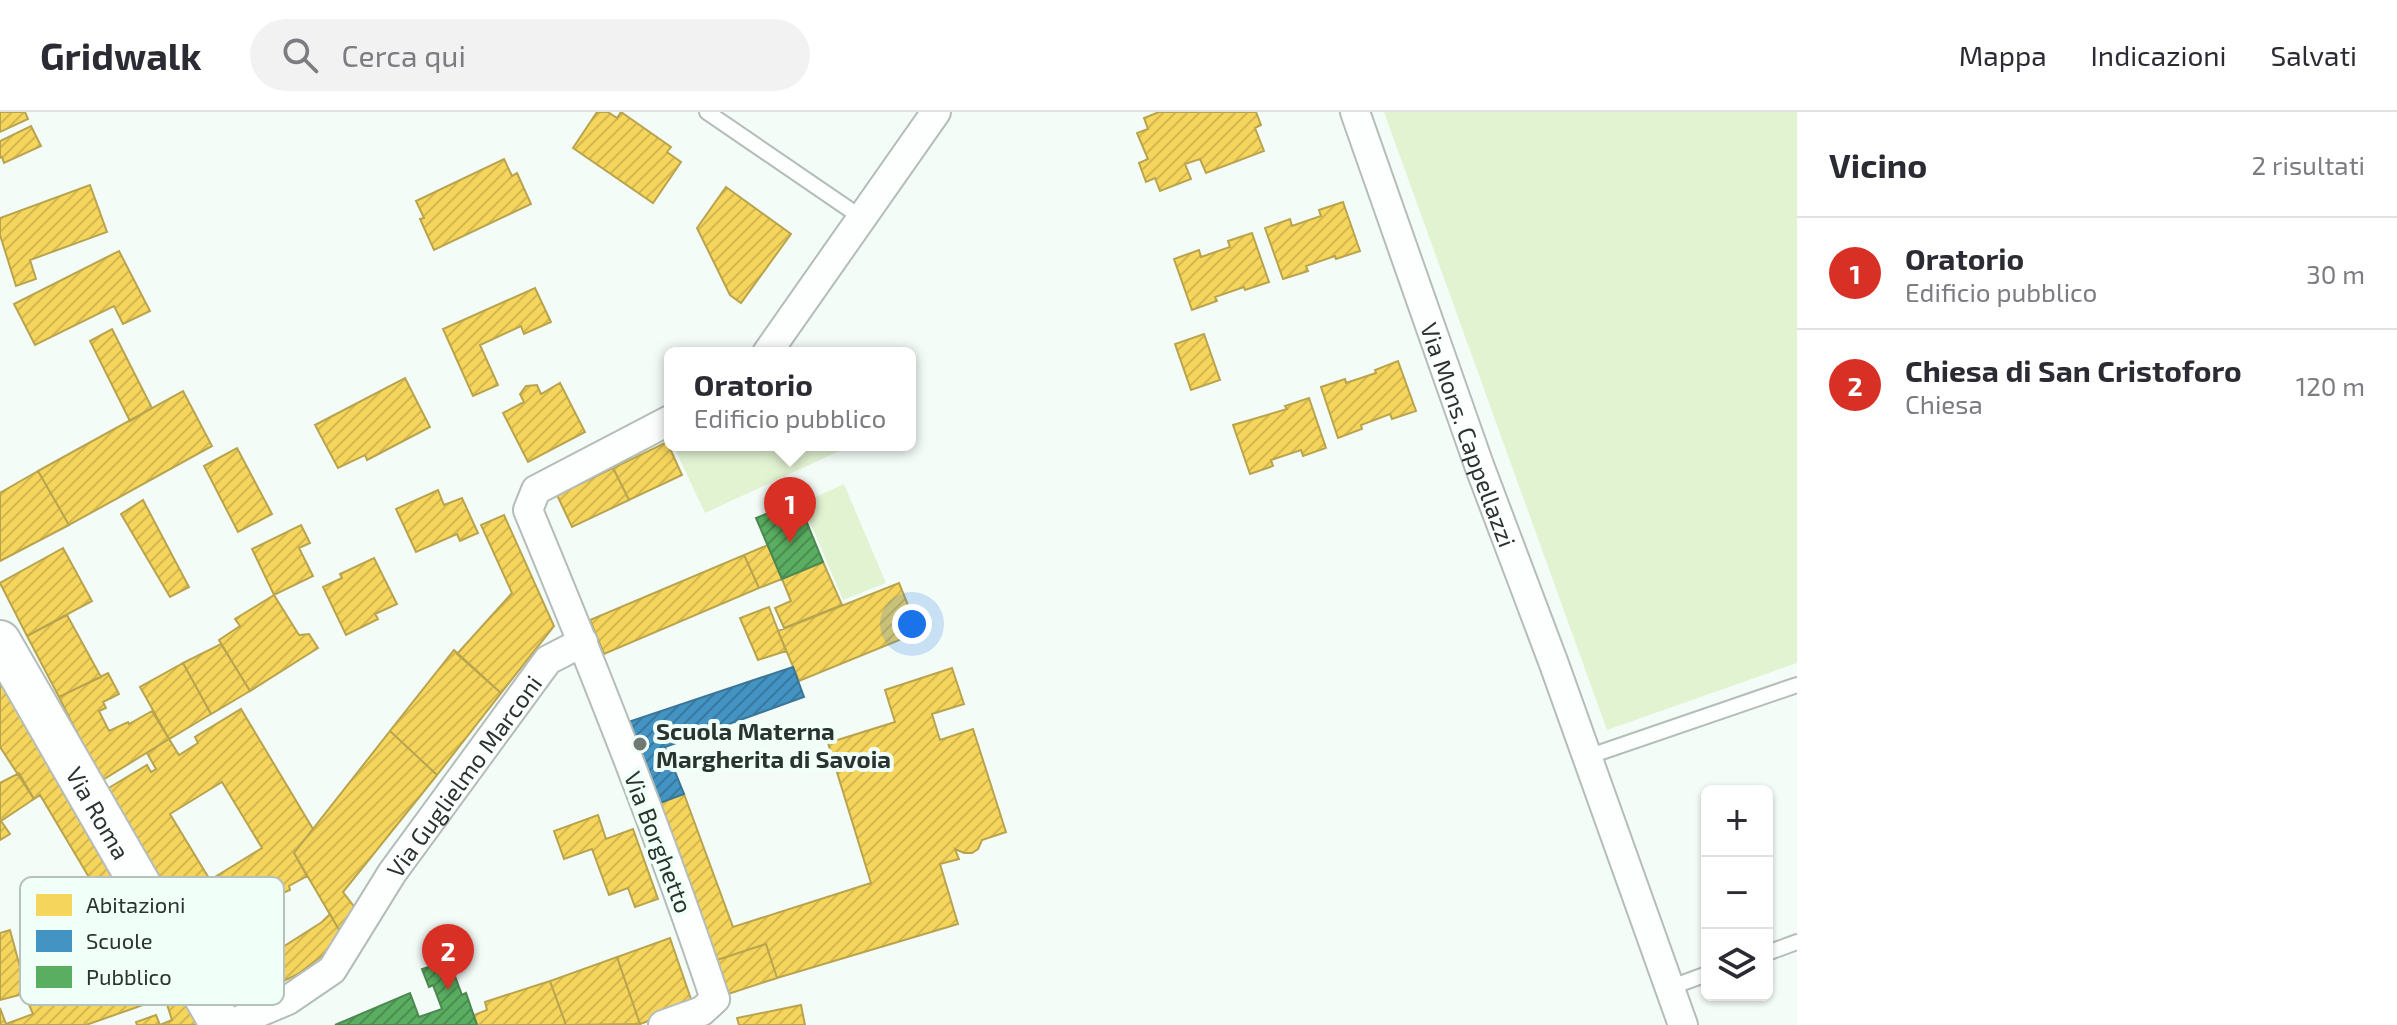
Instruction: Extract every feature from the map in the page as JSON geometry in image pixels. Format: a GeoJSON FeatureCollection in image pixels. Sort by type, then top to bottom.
{"type":"FeatureCollection","features":[{"type":"Feature","properties":{"kind":"main road","name":"Via Roma"},"geometry":{"type":"LineString","coordinates":[[0,641],[136,877]]}},
{"type":"Feature","properties":{"kind":"main road","name":"Via Roma"},"geometry":{"type":"LineString","coordinates":[[209,1005],[221,1025]]}},
{"type":"Feature","properties":{"kind":"street"},"geometry":{"type":"LineString","coordinates":[[771,347],[936,112]]}},
{"type":"Feature","properties":{"kind":"street","name":"Via Mons. Cappellazzi"},"geometry":{"type":"LineString","coordinates":[[1355,112],[1479,465],[1683,1025]]}},
{"type":"Feature","properties":{"kind":"street"},"geometry":{"type":"LineString","coordinates":[[583,642],[528,510],[536,490],[664,423]]}},
{"type":"Feature","properties":{"kind":"street","name":"Via Borghetto"},"geometry":{"type":"LineString","coordinates":[[583,642],[684,907],[715,999],[702,1011],[663,1025]]}},
{"type":"Feature","properties":{"kind":"street","name":"Via Guglielmo Marconi"},"geometry":{"type":"LineString","coordinates":[[284,1002],[332,970],[392,873],[548,660],[583,642]]}},
{"type":"Feature","properties":{"kind":"street","name":"Via Guglielmo Marconi"},"geometry":{"type":"LineString","coordinates":[[229,1025],[276,1005]]}},
{"type":"Feature","properties":{"kind":"lane"},"geometry":{"type":"LineString","coordinates":[[707,112],[862,218]]}},
{"type":"Feature","properties":{"kind":"lane"},"geometry":{"type":"LineString","coordinates":[[1587,757],[1797,685]]}},
{"type":"Feature","properties":{"kind":"lane"},"geometry":{"type":"LineString","coordinates":[[1773,951],[1797,942]]}},
{"type":"Feature","properties":{"kind":"lane"},"geometry":{"type":"LineString","coordinates":[[1669,988],[1701,976]]}},
{"type":"Feature","properties":{"kind":"green space"},"geometry":{"type":"Polygon","coordinates":[[[1384,112],[1797,112],[1797,663],[1607,730],[1384,112]]]}},
{"type":"Feature","properties":{"kind":"green space"},"geometry":{"type":"Polygon","coordinates":[[[676,451],[839,451],[705,513],[676,451]]]}},
{"type":"Feature","properties":{"kind":"green space"},"geometry":{"type":"Polygon","coordinates":[[[844,484],[886,583],[843,600],[802,503],[844,484]]]}},
{"type":"Feature","properties":{"kind":"building: Abitazioni"},"geometry":{"type":"Polygon","coordinates":[[[0,112],[25,112],[28,119],[0,132],[0,112]]]}},
{"type":"Feature","properties":{"kind":"building: Abitazioni"},"geometry":{"type":"Polygon","coordinates":[[[597,112],[608,112],[617,118],[621,112],[671,147],[667,152],[681,162],[653,203],[573,148],[597,112]]]}},
{"type":"Feature","properties":{"kind":"building: Abitazioni"},"geometry":{"type":"Polygon","coordinates":[[[1159,112],[1256,112],[1261,125],[1255,128],[1264,151],[1206,173],[1200,159],[1185,164],[1191,179],[1160,191],[1155,178],[1146,182],[1139,163],[1148,159],[1137,133],[1148,129],[1144,118],[1159,112]]]}},
{"type":"Feature","properties":{"kind":"building: Abitazioni"},"geometry":{"type":"Polygon","coordinates":[[[31,126],[41,146],[4,163],[0,158],[0,141],[31,126]]]}},
{"type":"Feature","properties":{"kind":"building: Abitazioni"},"geometry":{"type":"Polygon","coordinates":[[[504,159],[512,176],[517,173],[531,204],[434,250],[420,219],[424,218],[416,201],[504,159]]]}},
{"type":"Feature","properties":{"kind":"building: Abitazioni"},"geometry":{"type":"Polygon","coordinates":[[[90,185],[107,232],[30,260],[36,279],[16,286],[0,235],[0,218],[90,185]]]}},
{"type":"Feature","properties":{"kind":"building: Abitazioni"},"geometry":{"type":"Polygon","coordinates":[[[726,187],[791,234],[741,303],[730,295],[697,228],[726,187]]]}},
{"type":"Feature","properties":{"kind":"building: Abitazioni"},"geometry":{"type":"Polygon","coordinates":[[[1343,202],[1360,251],[1306,266],[1308,271],[1283,279],[1265,228],[1290,219],[1292,226],[1321,216],[1319,210],[1343,202]]]}},
{"type":"Feature","properties":{"kind":"building: Abitazioni"},"geometry":{"type":"Polygon","coordinates":[[[1252,233],[1269,282],[1215,297],[1217,301],[1192,310],[1174,259],[1199,250],[1201,257],[1230,247],[1228,241],[1252,233]]]}},
{"type":"Feature","properties":{"kind":"building: Abitazioni"},"geometry":{"type":"Polygon","coordinates":[[[119,251],[150,311],[123,324],[114,306],[35,345],[14,304],[119,251]]]}},
{"type":"Feature","properties":{"kind":"building: Abitazioni"},"geometry":{"type":"Polygon","coordinates":[[[535,288],[551,322],[524,334],[521,326],[480,345],[498,385],[473,396],[443,329],[535,288]]]}},
{"type":"Feature","properties":{"kind":"building: Abitazioni"},"geometry":{"type":"Polygon","coordinates":[[[112,329],[152,408],[130,421],[90,341],[112,329]]]}},
{"type":"Feature","properties":{"kind":"building: Abitazioni"},"geometry":{"type":"Polygon","coordinates":[[[1204,334],[1220,380],[1191,390],[1175,344],[1204,334]]]}},
{"type":"Feature","properties":{"kind":"building: Abitazioni"},"geometry":{"type":"Polygon","coordinates":[[[1398,361],[1416,411],[1392,419],[1390,414],[1338,438],[1321,387],[1376,373],[1375,370],[1398,361]]]}},
{"type":"Feature","properties":{"kind":"building: Abitazioni"},"geometry":{"type":"Polygon","coordinates":[[[405,378],[430,427],[367,460],[365,455],[338,468],[315,425],[405,378]]]}},
{"type":"Feature","properties":{"kind":"building: Abitazioni"},"geometry":{"type":"Polygon","coordinates":[[[560,383],[585,432],[528,462],[503,413],[524,402],[520,394],[526,386],[537,385],[541,394],[560,383]]]}},
{"type":"Feature","properties":{"kind":"building: Abitazioni"},"geometry":{"type":"Polygon","coordinates":[[[183,391],[212,446],[69,525],[38,471],[183,391]]]}},
{"type":"Feature","properties":{"kind":"building: Abitazioni"},"geometry":{"type":"Polygon","coordinates":[[[1309,398],[1326,448],[1303,456],[1301,450],[1271,460],[1273,466],[1250,474],[1233,425],[1287,409],[1285,406],[1309,398]]]}},
{"type":"Feature","properties":{"kind":"building: Abitazioni"},"geometry":{"type":"Polygon","coordinates":[[[664,443],[664,451],[671,451],[682,475],[629,500],[613,468],[664,443]]]}},
{"type":"Feature","properties":{"kind":"building: Abitazioni"},"geometry":{"type":"Polygon","coordinates":[[[237,448],[272,514],[238,532],[204,466],[237,448]]]}},
{"type":"Feature","properties":{"kind":"building: Abitazioni"},"geometry":{"type":"Polygon","coordinates":[[[613,468],[629,500],[572,527],[557,495],[613,468]]]}},
{"type":"Feature","properties":{"kind":"building: Abitazioni"},"geometry":{"type":"Polygon","coordinates":[[[38,471],[69,525],[0,561],[0,493],[38,471]]]}},
{"type":"Feature","properties":{"kind":"building: Abitazioni"},"geometry":{"type":"Polygon","coordinates":[[[438,490],[444,505],[462,498],[478,533],[460,541],[457,534],[416,552],[396,509],[438,490]]]}},
{"type":"Feature","properties":{"kind":"building: Abitazioni"},"geometry":{"type":"Polygon","coordinates":[[[143,500],[189,587],[170,597],[121,514],[143,500]]]}},
{"type":"Feature","properties":{"kind":"building: Abitazioni"},"geometry":{"type":"Polygon","coordinates":[[[504,515],[554,626],[501,693],[457,654],[512,593],[481,525],[504,515]]]}},
{"type":"Feature","properties":{"kind":"building: Abitazioni"},"geometry":{"type":"Polygon","coordinates":[[[301,525],[310,543],[299,548],[313,576],[274,595],[252,549],[301,525]]]}},
{"type":"Feature","properties":{"kind":"building: Abitazioni"},"geometry":{"type":"Polygon","coordinates":[[[768,545],[782,579],[759,588],[744,555],[768,545]]]}},
{"type":"Feature","properties":{"kind":"building: Abitazioni"},"geometry":{"type":"Polygon","coordinates":[[[63,548],[92,601],[27,636],[0,583],[63,548]]]}},
{"type":"Feature","properties":{"kind":"building: Abitazioni"},"geometry":{"type":"Polygon","coordinates":[[[744,555],[759,588],[604,654],[590,620],[744,555]]]}},
{"type":"Feature","properties":{"kind":"building: Abitazioni"},"geometry":{"type":"Polygon","coordinates":[[[374,558],[397,604],[375,614],[378,619],[346,635],[323,587],[342,578],[340,574],[374,558]]]}},
{"type":"Feature","properties":{"kind":"building: Abitazioni"},"geometry":{"type":"Polygon","coordinates":[[[823,562],[842,605],[784,628],[775,608],[791,601],[782,579],[823,562]]]}},
{"type":"Feature","properties":{"kind":"building: Abitazioni"},"geometry":{"type":"Polygon","coordinates":[[[899,583],[919,632],[799,681],[778,631],[899,583]]]}},
{"type":"Feature","properties":{"kind":"building: Abitazioni"},"geometry":{"type":"Polygon","coordinates":[[[274,595],[299,635],[309,634],[318,648],[250,691],[219,640],[240,626],[235,619],[274,595]]]}},
{"type":"Feature","properties":{"kind":"building: Abitazioni"},"geometry":{"type":"Polygon","coordinates":[[[769,607],[786,651],[758,660],[740,618],[769,607]]]}},
{"type":"Feature","properties":{"kind":"building: Abitazioni"},"geometry":{"type":"Polygon","coordinates":[[[67,615],[101,677],[59,697],[27,636],[67,615]]]}},
{"type":"Feature","properties":{"kind":"building: Abitazioni"},"geometry":{"type":"Polygon","coordinates":[[[221,644],[250,691],[211,714],[183,663],[221,644]]]}},
{"type":"Feature","properties":{"kind":"building: Abitazioni"},"geometry":{"type":"Polygon","coordinates":[[[454,650],[501,693],[437,775],[390,731],[454,650]]]}},
{"type":"Feature","properties":{"kind":"building: Abitazioni"},"geometry":{"type":"Polygon","coordinates":[[[183,663],[211,714],[169,739],[140,687],[183,663]]]}},
{"type":"Feature","properties":{"kind":"building: Abitazioni"},"geometry":{"type":"Polygon","coordinates":[[[0,667],[122,877],[89,877],[40,795],[34,799],[0,747],[0,667]]]}},
{"type":"Feature","properties":{"kind":"building: Abitazioni"},"geometry":{"type":"Polygon","coordinates":[[[952,668],[964,704],[932,714],[940,740],[973,729],[1006,832],[982,840],[972,853],[955,849],[959,859],[940,864],[958,924],[777,978],[766,944],[714,961],[657,804],[684,794],[733,927],[871,883],[828,743],[895,722],[885,690],[952,668]]]}},
{"type":"Feature","properties":{"kind":"building: Abitazioni"},"geometry":{"type":"Polygon","coordinates":[[[108,673],[119,694],[103,702],[106,708],[99,711],[109,731],[152,711],[169,739],[101,781],[59,697],[108,673]]]}},
{"type":"Feature","properties":{"kind":"building: Abitazioni"},"geometry":{"type":"Polygon","coordinates":[[[241,709],[313,829],[294,853],[307,876],[289,886],[290,890],[284,893],[284,877],[215,877],[262,848],[222,782],[170,814],[208,877],[160,877],[107,789],[147,765],[151,772],[156,769],[147,753],[169,739],[179,755],[198,743],[195,737],[241,709]]]}},
{"type":"Feature","properties":{"kind":"building: Abitazioni"},"geometry":{"type":"Polygon","coordinates":[[[390,731],[437,775],[343,892],[359,913],[342,935],[294,853],[390,731]]]}},
{"type":"Feature","properties":{"kind":"building: Abitazioni"},"geometry":{"type":"Polygon","coordinates":[[[19,773],[34,799],[1,821],[10,834],[0,840],[0,783],[19,773]]]}},
{"type":"Feature","properties":{"kind":"building: Abitazioni"},"geometry":{"type":"Polygon","coordinates":[[[598,815],[606,839],[633,829],[658,899],[635,907],[628,888],[609,895],[592,849],[564,859],[554,831],[598,815]]]}},
{"type":"Feature","properties":{"kind":"building: Abitazioni"},"geometry":{"type":"Polygon","coordinates":[[[330,914],[342,935],[323,955],[284,981],[284,946],[330,914]]]}},
{"type":"Feature","properties":{"kind":"building: Abitazioni"},"geometry":{"type":"Polygon","coordinates":[[[10,930],[20,967],[20,995],[0,1000],[0,933],[10,930]]]}},
{"type":"Feature","properties":{"kind":"building: Abitazioni"},"geometry":{"type":"Polygon","coordinates":[[[670,938],[693,1005],[640,1024],[617,957],[670,938]]]}},
{"type":"Feature","properties":{"kind":"building: Abitazioni"},"geometry":{"type":"Polygon","coordinates":[[[766,944],[777,978],[725,995],[714,961],[766,944]]]}},
{"type":"Feature","properties":{"kind":"building: Abitazioni"},"geometry":{"type":"Polygon","coordinates":[[[617,957],[640,1024],[566,1025],[550,981],[617,957]]]}},
{"type":"Feature","properties":{"kind":"building: Abitazioni"},"geometry":{"type":"Polygon","coordinates":[[[550,981],[566,1025],[477,1025],[474,1015],[487,1010],[485,1002],[550,981]]]}},
{"type":"Feature","properties":{"kind":"building: Abitazioni"},"geometry":{"type":"Polygon","coordinates":[[[29,1005],[143,1005],[86,1025],[0,1025],[0,1008],[6,1024],[33,1014],[29,1005]]]}},
{"type":"Feature","properties":{"kind":"building: Abitazioni"},"geometry":{"type":"Polygon","coordinates":[[[167,1005],[191,1005],[198,1025],[160,1025],[172,1020],[167,1005]]]}},
{"type":"Feature","properties":{"kind":"building: Abitazioni"},"geometry":{"type":"Polygon","coordinates":[[[801,1005],[805,1025],[739,1025],[737,1018],[801,1005]]]}},
{"type":"Feature","properties":{"kind":"building: Abitazioni"},"geometry":{"type":"Polygon","coordinates":[[[156,1015],[160,1025],[137,1025],[136,1022],[156,1015]]]}},
{"type":"Feature","properties":{"kind":"building: Scuole"},"geometry":{"type":"Polygon","coordinates":[[[793,667],[804,697],[665,747],[684,794],[657,804],[625,723],[793,667]]]}},
{"type":"Feature","properties":{"kind":"building: Pubblico"},"geometry":{"type":"Polygon","coordinates":[[[798,501],[823,562],[782,579],[756,518],[798,501]]]}},
{"type":"Feature","properties":{"kind":"building: Pubblico"},"geometry":{"type":"Polygon","coordinates":[[[449,960],[462,995],[466,993],[477,1025],[335,1025],[410,993],[419,1017],[442,1009],[433,985],[429,987],[422,969],[449,960]]]}},
{"type":"Feature","properties":{"kind":"place","name":"Oratorio"},"geometry":{"type":"Point","coordinates":[790,543]}},
{"type":"Feature","properties":{"kind":"place","name":"Scuola Materna Margherita di Savoia"},"geometry":{"type":"Point","coordinates":[640,744]}},
{"type":"Feature","properties":{"kind":"place","name":"Chiesa di San Cristoforo"},"geometry":{"type":"Point","coordinates":[448,990]}}]}
